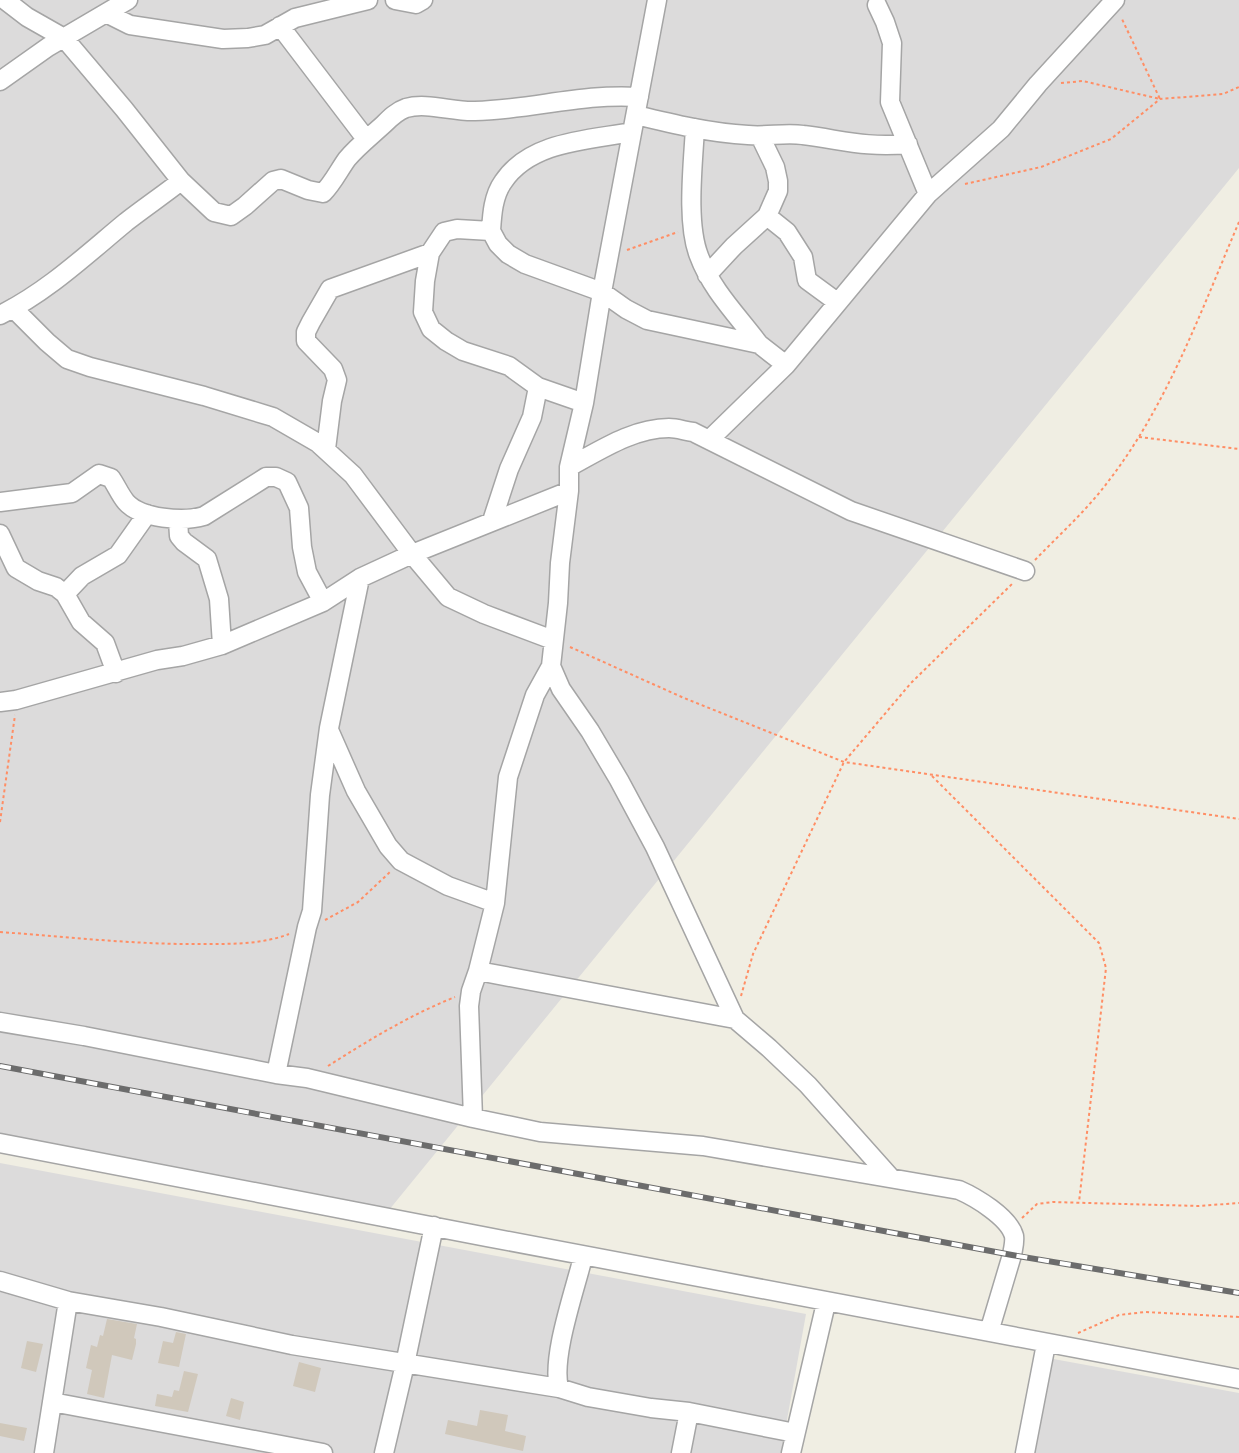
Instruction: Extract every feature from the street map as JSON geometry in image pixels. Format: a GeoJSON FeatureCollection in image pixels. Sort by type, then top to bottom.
{"type":"FeatureCollection","features":[{"type":"Feature","properties":{"kind":"street"},"geometry":{"type":"LineString","coordinates":[[5,0],[27,17],[64,38],[181,181],[214,212],[231,216],[273,181],[281,178],[308,190],[323,192],[366,139],[406,108],[430,107],[473,111],[523,107],[597,96],[636,115],[695,128],[760,136],[802,134],[857,145],[908,144]]}},
{"type":"Feature","properties":{"kind":"street"},"geometry":{"type":"LineString","coordinates":[[0,81],[64,38],[128,0]]}},
{"type":"Feature","properties":{"kind":"street"},"geometry":{"type":"LineString","coordinates":[[289,0],[287,22],[366,139]]}},
{"type":"Feature","properties":{"kind":"street"},"geometry":{"type":"LineString","coordinates":[[106,13],[130,25],[223,39],[248,38],[265,35],[287,22],[368,0]]}},
{"type":"Feature","properties":{"kind":"street"},"geometry":{"type":"LineString","coordinates":[[395,0],[418,1]]}},
{"type":"Feature","properties":{"kind":"street"},"geometry":{"type":"LineString","coordinates":[[473,1118],[469,1034],[471,991],[495,903],[508,777],[535,695],[551,666],[569,491],[569,467],[584,403],[602,292],[657,0]]}},
{"type":"Feature","properties":{"kind":"street"},"geometry":{"type":"LineString","coordinates":[[708,440],[786,365],[928,194],[1001,129],[1038,84],[1114,0]]}},
{"type":"Feature","properties":{"kind":"street"},"geometry":{"type":"LineString","coordinates":[[876,2],[892,43],[890,102],[928,194]]}},
{"type":"Feature","properties":{"kind":"street"},"geometry":{"type":"LineString","coordinates":[[636,115],[544,150],[521,162],[502,182],[493,208],[491,231],[498,244],[508,254],[525,264],[602,292],[647,320],[759,344]]}},
{"type":"Feature","properties":{"kind":"street"},"geometry":{"type":"LineString","coordinates":[[695,128],[693,181],[695,244],[707,275],[759,344],[786,365]]}},
{"type":"Feature","properties":{"kind":"street"},"geometry":{"type":"LineString","coordinates":[[707,275],[766,216],[778,191],[775,167],[760,136]]}},
{"type":"Feature","properties":{"kind":"street"},"geometry":{"type":"LineString","coordinates":[[181,181],[72,268],[6,312],[67,359],[273,417],[326,449],[353,475],[412,554],[448,597],[484,614],[553,640]]}},
{"type":"Feature","properties":{"kind":"street"},"geometry":{"type":"LineString","coordinates":[[766,216],[787,232],[803,257],[807,280],[837,302]]}},
{"type":"Feature","properties":{"kind":"street"},"geometry":{"type":"LineString","coordinates":[[491,231],[457,229],[444,232],[430,253],[423,312],[431,329],[462,351],[509,366],[538,387],[584,403]]}},
{"type":"Feature","properties":{"kind":"street"},"geometry":{"type":"LineString","coordinates":[[326,449],[337,380],[333,369],[306,341],[306,332],[311,322],[330,289],[430,253]]}},
{"type":"Feature","properties":{"kind":"street"},"geometry":{"type":"LineString","coordinates":[[492,520],[509,469],[532,417],[538,387]]}},
{"type":"Feature","properties":{"kind":"street"},"geometry":{"type":"LineString","coordinates":[[569,467],[613,444],[643,432],[669,428],[693,432],[852,511],[1025,571]]}},
{"type":"Feature","properties":{"kind":"street"},"geometry":{"type":"LineString","coordinates":[[0,502],[72,493],[99,474],[111,478],[127,503],[147,514],[178,520],[193,519],[204,516],[266,477],[276,477],[287,482],[299,508],[302,547],[307,572],[323,602]]}},
{"type":"Feature","properties":{"kind":"street"},"geometry":{"type":"LineString","coordinates":[[8,701],[157,660],[183,656],[222,645],[323,602],[360,578],[412,554],[569,491]]}},
{"type":"Feature","properties":{"kind":"street"},"geometry":{"type":"LineString","coordinates":[[65,594],[82,576],[118,555],[147,514]]}},
{"type":"Feature","properties":{"kind":"street"},"geometry":{"type":"LineString","coordinates":[[178,520],[179,536],[207,559],[219,599],[222,645]]}},
{"type":"Feature","properties":{"kind":"street"},"geometry":{"type":"LineString","coordinates":[[0,534],[16,568],[56,587],[65,594],[81,622],[105,643],[116,673]]}},
{"type":"Feature","properties":{"kind":"street"},"geometry":{"type":"LineString","coordinates":[[276,1074],[315,894],[320,795],[329,728],[360,578]]}},
{"type":"Feature","properties":{"kind":"street"},"geometry":{"type":"LineString","coordinates":[[551,666],[561,689],[590,731],[655,847],[735,1019],[808,1085],[891,1178]]}},
{"type":"Feature","properties":{"kind":"street"},"geometry":{"type":"LineString","coordinates":[[329,728],[356,791],[388,846],[401,861],[448,886],[495,903]]}},
{"type":"Feature","properties":{"kind":"street"},"geometry":{"type":"LineString","coordinates":[[478,971],[735,1019]]}},
{"type":"Feature","properties":{"kind":"street"},"geometry":{"type":"LineString","coordinates":[[0,1022],[308,1078],[540,1132],[703,1146],[959,1190],[981,1201],[1013,1233],[1012,1255],[989,1332]]}},
{"type":"Feature","properties":{"kind":"street"},"geometry":{"type":"LineString","coordinates":[[0,1143],[434,1226],[583,1257],[1239,1379]]}},
{"type":"Feature","properties":{"kind":"street"},"geometry":{"type":"LineString","coordinates":[[384,1453],[434,1226]]}},
{"type":"Feature","properties":{"kind":"street"},"geometry":{"type":"LineString","coordinates":[[559,1388],[556,1376],[559,1351],[583,1257]]}},
{"type":"Feature","properties":{"kind":"street"},"geometry":{"type":"LineString","coordinates":[[0,1281],[68,1301],[161,1317],[292,1345],[559,1388],[588,1396],[651,1408],[689,1412],[795,1433]]}},
{"type":"Feature","properties":{"kind":"street"},"geometry":{"type":"LineString","coordinates":[[44,1453],[68,1301]]}},
{"type":"Feature","properties":{"kind":"street"},"geometry":{"type":"LineString","coordinates":[[791,1453],[826,1303]]}},
{"type":"Feature","properties":{"kind":"street"},"geometry":{"type":"LineString","coordinates":[[1025,1453],[1050,1345]]}},
{"type":"Feature","properties":{"kind":"street"},"geometry":{"type":"LineString","coordinates":[[52,1402],[284,1450],[323,1453]]}},
{"type":"Feature","properties":{"kind":"street"},"geometry":{"type":"LineString","coordinates":[[681,1453],[689,1412]]}},
{"type":"Feature","properties":{"kind":"path"},"geometry":{"type":"LineString","coordinates":[[1114,0],[1160,99]]}},
{"type":"Feature","properties":{"kind":"path"},"geometry":{"type":"LineString","coordinates":[[1038,84],[1083,81],[1160,99],[1223,94],[1239,87]]}},
{"type":"Feature","properties":{"kind":"path"},"geometry":{"type":"LineString","coordinates":[[957,186],[1041,167],[1111,139],[1160,99]]}},
{"type":"Feature","properties":{"kind":"path"},"geometry":{"type":"LineString","coordinates":[[735,1019],[753,954],[844,762],[910,683],[1025,571],[1107,484],[1139,437],[1181,358],[1239,222]]}},
{"type":"Feature","properties":{"kind":"path"},"geometry":{"type":"LineString","coordinates":[[608,259],[666,236],[682,231],[694,231]]}},
{"type":"Feature","properties":{"kind":"path"},"geometry":{"type":"LineString","coordinates":[[1139,437],[1239,449]]}},
{"type":"Feature","properties":{"kind":"path"},"geometry":{"type":"LineString","coordinates":[[553,640],[684,698],[844,762],[1239,819]]}},
{"type":"Feature","properties":{"kind":"path"},"geometry":{"type":"LineString","coordinates":[[0,822],[8,701]]}},
{"type":"Feature","properties":{"kind":"path"},"geometry":{"type":"LineString","coordinates":[[930,774],[1099,943],[1106,968],[1079,1202]]}},
{"type":"Feature","properties":{"kind":"path"},"geometry":{"type":"LineString","coordinates":[[0,932],[172,945],[239,944],[276,940],[324,921],[358,902],[401,861]]}},
{"type":"Feature","properties":{"kind":"path"},"geometry":{"type":"LineString","coordinates":[[308,1078],[376,1036],[432,1006],[471,991]]}},
{"type":"Feature","properties":{"kind":"path"},"geometry":{"type":"LineString","coordinates":[[1013,1233],[1024,1216],[1037,1204],[1079,1202],[1198,1206],[1239,1203]]}},
{"type":"Feature","properties":{"kind":"path"},"geometry":{"type":"LineString","coordinates":[[1050,1345],[1119,1315],[1144,1312],[1239,1317]]}},
{"type":"Feature","properties":{"kind":"shaded area"},"geometry":{"type":"Polygon","coordinates":[[[0,0],[1239,0],[1239,168],[389,1210],[0,1133],[0,0]]]}},
{"type":"Feature","properties":{"kind":"shaded area"},"geometry":{"type":"Polygon","coordinates":[[[0,1163],[806,1314],[781,1453],[0,1453],[0,1163]]]}},
{"type":"Feature","properties":{"kind":"shaded area"},"geometry":{"type":"Polygon","coordinates":[[[1048,1358],[1239,1393],[1239,1453],[1033,1453],[1048,1358]]]}},
{"type":"Feature","properties":{"kind":"building"},"geometry":{"type":"Polygon","coordinates":[[[107,1319],[137,1324],[132,1360],[112,1355],[104,1398],[87,1394],[92,1370],[86,1368],[91,1345],[97,1347],[100,1335],[103,1336],[107,1319]]]}},
{"type":"Feature","properties":{"kind":"building"},"geometry":{"type":"Polygon","coordinates":[[[176,1332],[186,1334],[179,1367],[158,1363],[163,1341],[173,1343],[176,1332]]]}},
{"type":"Feature","properties":{"kind":"building"},"geometry":{"type":"Polygon","coordinates":[[[27,1341],[43,1344],[36,1372],[21,1368],[27,1341]]]}},
{"type":"Feature","properties":{"kind":"building"},"geometry":{"type":"Polygon","coordinates":[[[299,1362],[321,1368],[315,1392],[293,1386],[299,1362]]]}},
{"type":"Feature","properties":{"kind":"building"},"geometry":{"type":"Polygon","coordinates":[[[184,1371],[198,1374],[188,1412],[155,1406],[157,1394],[172,1397],[174,1390],[179,1391],[184,1371]]]}},
{"type":"Feature","properties":{"kind":"building"},"geometry":{"type":"Polygon","coordinates":[[[231,1398],[244,1402],[240,1420],[226,1416],[231,1398]]]}},
{"type":"Feature","properties":{"kind":"building"},"geometry":{"type":"Polygon","coordinates":[[[480,1410],[508,1415],[505,1431],[526,1436],[523,1451],[445,1434],[448,1420],[477,1426],[480,1410]]]}},
{"type":"Feature","properties":{"kind":"building"},"geometry":{"type":"Polygon","coordinates":[[[0,1423],[27,1428],[24,1441],[0,1436],[0,1423]]]}},
{"type":"Feature","properties":{"kind":"railway"},"geometry":{"type":"LineString","coordinates":[[0,1066],[1012,1255],[1239,1293]]}}]}
